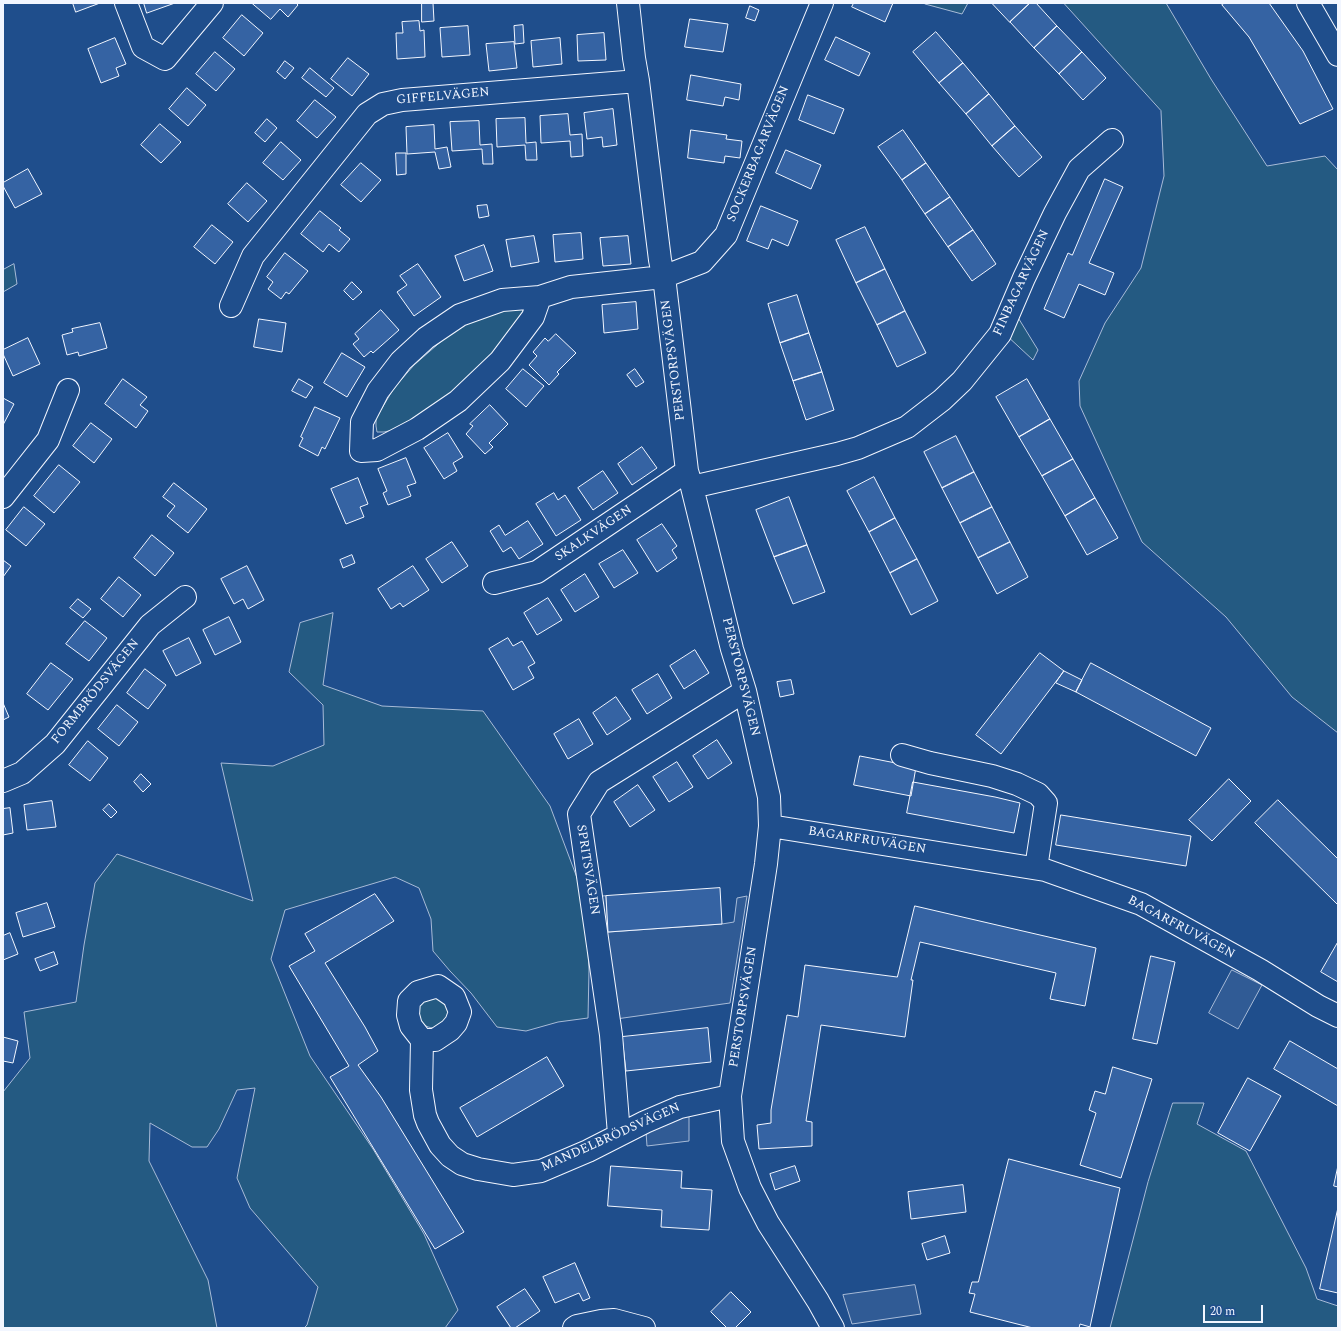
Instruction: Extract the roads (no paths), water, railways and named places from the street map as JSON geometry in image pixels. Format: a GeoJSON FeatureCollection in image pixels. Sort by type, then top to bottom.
{"type":"FeatureCollection","features":[{"type":"Feature","properties":{"kind":"street"},"geometry":{"type":"LineString","coordinates":[[126,3],[143,47],[165,59],[212,3]]}},
{"type":"Feature","properties":{"kind":"street","name":"PERSTORPSVÄGEN"},"geometry":{"type":"LineString","coordinates":[[628,3],[660,260],[690,479],[732,648],[745,691],[769,797],[770,826],[765,872],[730,1096],[733,1141],[750,1188],[768,1223],[818,1301],[833,1328]]}},
{"type":"Feature","properties":{"kind":"street","name":"SOCKERBAGARVÄGEN"},"geometry":{"type":"LineString","coordinates":[[540,298],[533,317],[500,361],[458,401],[417,429],[377,450],[361,451],[362,422],[378,391],[401,361],[426,338],[460,315],[502,300],[540,298],[571,287],[663,277],[702,262],[726,234],[822,3]]}},
{"type":"Feature","properties":{"kind":"street"},"geometry":{"type":"LineString","coordinates":[[1308,3],[1338,55]]}},
{"type":"Feature","properties":{"kind":"street","name":"GIFFELVÄGEN"},"geometry":{"type":"LineString","coordinates":[[231,306],[253,256],[367,114],[383,104],[402,100],[638,81]]}},
{"type":"Feature","properties":{"kind":"street","name":"FINBAGARVÄGEN"},"geometry":{"type":"LineString","coordinates":[[690,479],[830,456],[858,448],[907,427],[942,400],[962,381],[1000,334],[1055,212],[1079,170],[1112,140]]}},
{"type":"Feature","properties":{"kind":"street"},"geometry":{"type":"LineString","coordinates":[[3,497],[48,440],[68,390]]}},
{"type":"Feature","properties":{"kind":"street","name":"SKALKVÄGEN"},"geometry":{"type":"LineString","coordinates":[[494,582],[537,572],[690,479]]}},
{"type":"Feature","properties":{"kind":"street","name":"FORMBRÖDSVÄGEN"},"geometry":{"type":"LineString","coordinates":[[3,781],[22,773],[55,744],[150,625],[185,597]]}},
{"type":"Feature","properties":{"kind":"street","name":"SPRITSVÄGEN"},"geometry":{"type":"LineString","coordinates":[[620,1134],[611,1035],[579,814],[599,782],[745,691]]}},
{"type":"Feature","properties":{"kind":"street"},"geometry":{"type":"LineString","coordinates":[[902,755],[930,763],[992,776],[1017,784],[1038,794],[1046,804],[1036,868]]}},
{"type":"Feature","properties":{"kind":"street","name":"BAGARFRUVÄGEN"},"geometry":{"type":"LineString","coordinates":[[770,826],[1045,870],[1141,904],[1328,1006],[1338,1016]]}},
{"type":"Feature","properties":{"kind":"street","name":"MANDELBRÖDSVÄGEN"},"geometry":{"type":"LineString","coordinates":[[422,1040],[421,1090],[425,1115],[440,1145],[450,1156],[462,1164],[478,1169],[513,1175],[541,1171],[588,1151],[620,1134],[680,1107],[730,1096]]}},
{"type":"Feature","properties":{"kind":"street"},"geometry":{"type":"LineString","coordinates":[[574,1328],[583,1324],[614,1320],[644,1328]]}}]}
